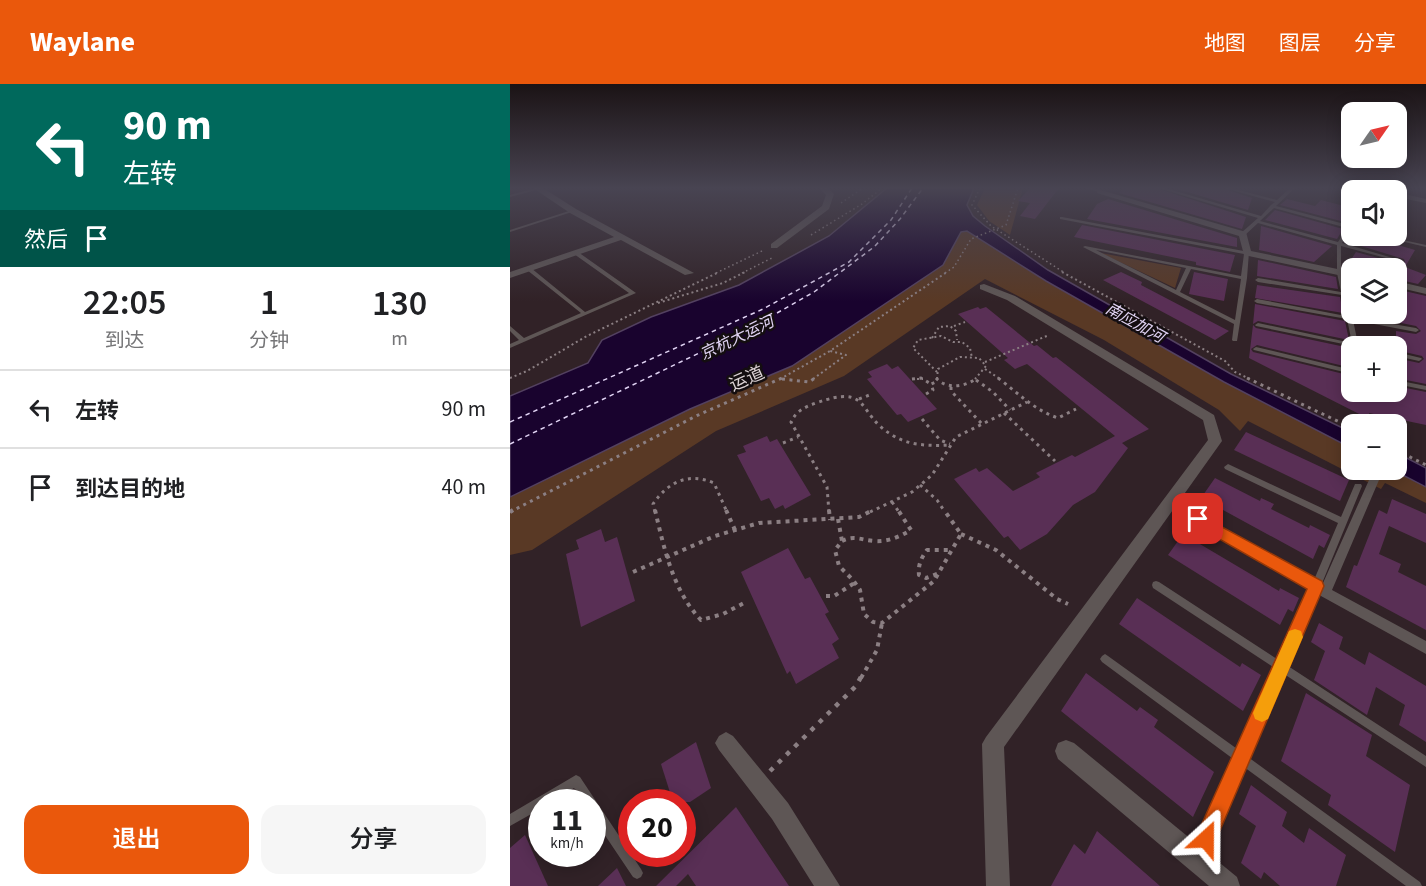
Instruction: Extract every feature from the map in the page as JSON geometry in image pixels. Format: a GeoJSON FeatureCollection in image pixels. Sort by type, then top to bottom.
{"type":"FeatureCollection","features":[{"type":"Feature","properties":{"kind":"street"},"geometry":{"type":"LineString","coordinates":[[600,225],[689,273]]}},
{"type":"Feature","properties":{"kind":"street"},"geometry":{"type":"LineString","coordinates":[[774,246],[801,225]]}},
{"type":"Feature","properties":{"kind":"street"},"geometry":{"type":"LineString","coordinates":[[1214,225],[1243,234],[1247,253],[1340,273]]}},
{"type":"Feature","properties":{"kind":"street"},"geometry":{"type":"LineString","coordinates":[[510,275],[622,237]]}},
{"type":"Feature","properties":{"kind":"street"},"geometry":{"type":"LineString","coordinates":[[984,287],[1011,298],[1209,418],[1215,441],[993,744],[998,886]]}},
{"type":"Feature","properties":{"kind":"street"},"geometry":{"type":"LineString","coordinates":[[1407,287],[1426,291]]}},
{"type":"Feature","properties":{"kind":"street"},"geometry":{"type":"LineString","coordinates":[[1374,480],[1325,592],[1426,648]]}},
{"type":"Feature","properties":{"kind":"street"},"geometry":{"type":"LineString","coordinates":[[726,743],[780,811],[828,886]]}},
{"type":"Feature","properties":{"kind":"street"},"geometry":{"type":"LineString","coordinates":[[1066,751],[1228,886]]}},
{"type":"Feature","properties":{"kind":"lane"},"geometry":{"type":"LineString","coordinates":[[510,231],[528,225]]}},
{"type":"Feature","properties":{"kind":"lane"},"geometry":{"type":"LineString","coordinates":[[1101,225],[1247,253],[1235,340]]}},
{"type":"Feature","properties":{"kind":"lane"},"geometry":{"type":"LineString","coordinates":[[1243,234],[1252,225]]}},
{"type":"Feature","properties":{"kind":"lane"},"geometry":{"type":"LineString","coordinates":[[1272,225],[1390,258]]}},
{"type":"Feature","properties":{"kind":"lane"},"geometry":{"type":"LineString","coordinates":[[1341,241],[1339,244],[1341,277]]}},
{"type":"Feature","properties":{"kind":"lane"},"geometry":{"type":"LineString","coordinates":[[1407,242],[1426,246]]}},
{"type":"Feature","properties":{"kind":"lane"},"geometry":{"type":"LineString","coordinates":[[1237,323],[1085,247],[1244,278]]}},
{"type":"Feature","properties":{"kind":"lane"},"geometry":{"type":"LineString","coordinates":[[510,346],[633,293],[576,253]]}},
{"type":"Feature","properties":{"kind":"lane"},"geometry":{"type":"LineString","coordinates":[[1177,293],[1189,267]]}},
{"type":"Feature","properties":{"kind":"lane"},"geometry":{"type":"LineString","coordinates":[[529,269],[585,314]]}},
{"type":"Feature","properties":{"kind":"lane"},"geometry":{"type":"LineString","coordinates":[[1258,280],[1341,293]]}},
{"type":"Feature","properties":{"kind":"lane"},"geometry":{"type":"LineString","coordinates":[[1257,301],[1341,316]]}},
{"type":"Feature","properties":{"kind":"lane"},"geometry":{"type":"LineString","coordinates":[[1383,324],[1416,330]]}},
{"type":"Feature","properties":{"kind":"lane"},"geometry":{"type":"LineString","coordinates":[[1258,325],[1341,342]]}},
{"type":"Feature","properties":{"kind":"lane"},"geometry":{"type":"LineString","coordinates":[[510,328],[523,340]]}},
{"type":"Feature","properties":{"kind":"lane"},"geometry":{"type":"LineString","coordinates":[[1256,349],[1341,369]]}},
{"type":"Feature","properties":{"kind":"lane"},"geometry":{"type":"LineString","coordinates":[[1407,356],[1419,359]]}},
{"type":"Feature","properties":{"kind":"lane"},"geometry":{"type":"LineString","coordinates":[[1407,384],[1426,388]]}},
{"type":"Feature","properties":{"kind":"lane"},"geometry":{"type":"LineString","coordinates":[[1228,467],[1343,522]]}},
{"type":"Feature","properties":{"kind":"lane"},"geometry":{"type":"LineString","coordinates":[[1197,860],[1282,668],[1358,486]]}},
{"type":"Feature","properties":{"kind":"lane"},"geometry":{"type":"LineString","coordinates":[[1198,519],[1316,586]]}},
{"type":"Feature","properties":{"kind":"lane"},"geometry":{"type":"LineString","coordinates":[[1156,585],[1426,762]]}},
{"type":"Feature","properties":{"kind":"lane"},"geometry":{"type":"LineString","coordinates":[[1105,659],[1416,886]]}},
{"type":"Feature","properties":{"kind":"lane"},"geometry":{"type":"LineString","coordinates":[[562,789],[576,781],[582,789]]}},
{"type":"Feature","properties":{"kind":"lane"},"geometry":{"type":"LineString","coordinates":[[510,820],[528,809]]}},
{"type":"Feature","properties":{"kind":"lane"},"geometry":{"type":"LineString","coordinates":[[606,825],[637,873]]}},
{"type":"Feature","properties":{"kind":"path"},"geometry":{"type":"LineString","coordinates":[[990,225],[1059,270],[1225,362],[1235,372],[1341,423]]}},
{"type":"Feature","properties":{"kind":"path"},"geometry":{"type":"LineString","coordinates":[[998,230],[1005,225]]}},
{"type":"Feature","properties":{"kind":"path","name":"运道"},"geometry":{"type":"LineString","coordinates":[[510,512],[696,416],[780,379],[830,351],[954,267],[972,239],[998,230]]}},
{"type":"Feature","properties":{"kind":"path"},"geometry":{"type":"LineString","coordinates":[[510,378],[587,336],[774,246]]}},
{"type":"Feature","properties":{"kind":"path"},"geometry":{"type":"LineString","coordinates":[[932,338],[939,327],[952,327],[964,322]]}},
{"type":"Feature","properties":{"kind":"path"},"geometry":{"type":"LineString","coordinates":[[952,327],[956,331],[955,338],[970,348],[972,358]]}},
{"type":"Feature","properties":{"kind":"path"},"geometry":{"type":"LineString","coordinates":[[985,363],[1062,329]]}},
{"type":"Feature","properties":{"kind":"path"},"geometry":{"type":"LineString","coordinates":[[937,372],[913,348],[918,340],[941,336],[953,342],[958,341]]}},
{"type":"Feature","properties":{"kind":"path"},"geometry":{"type":"LineString","coordinates":[[780,379],[809,382],[846,355],[830,351]]}},
{"type":"Feature","properties":{"kind":"path"},"geometry":{"type":"LineString","coordinates":[[960,357],[979,358],[985,363],[985,369],[976,380],[951,387],[942,384],[936,378],[938,369],[960,357]]}},
{"type":"Feature","properties":{"kind":"path"},"geometry":{"type":"LineString","coordinates":[[985,369],[995,374],[1045,416],[1058,418],[1076,409]]}},
{"type":"Feature","properties":{"kind":"path"},"geometry":{"type":"LineString","coordinates":[[912,379],[921,378],[931,384],[933,390],[926,394]]}},
{"type":"Feature","properties":{"kind":"path"},"geometry":{"type":"LineString","coordinates":[[976,380],[1010,410]]}},
{"type":"Feature","properties":{"kind":"path"},"geometry":{"type":"LineString","coordinates":[[931,384],[938,381]]}},
{"type":"Feature","properties":{"kind":"path"},"geometry":{"type":"LineString","coordinates":[[951,387],[951,391],[982,424]]}},
{"type":"Feature","properties":{"kind":"path"},"geometry":{"type":"LineString","coordinates":[[830,520],[827,487],[791,422],[799,411],[840,394],[849,394],[859,399],[887,432],[896,438],[928,446],[951,445]]}},
{"type":"Feature","properties":{"kind":"path"},"geometry":{"type":"LineString","coordinates":[[859,399],[872,394]]}},
{"type":"Feature","properties":{"kind":"path"},"geometry":{"type":"LineString","coordinates":[[633,572],[669,555],[759,523],[859,518],[912,492],[932,475],[956,437],[1028,402]]}},
{"type":"Feature","properties":{"kind":"path"},"geometry":{"type":"LineString","coordinates":[[1004,412],[1055,461]]}},
{"type":"Feature","properties":{"kind":"path"},"geometry":{"type":"LineString","coordinates":[[922,419],[940,440],[951,445]]}},
{"type":"Feature","properties":{"kind":"path"},"geometry":{"type":"LineString","coordinates":[[783,444],[798,437]]}},
{"type":"Feature","properties":{"kind":"path"},"geometry":{"type":"LineString","coordinates":[[1407,456],[1426,465]]}},
{"type":"Feature","properties":{"kind":"path"},"geometry":{"type":"LineString","coordinates":[[735,530],[714,483],[707,479],[682,478],[669,484],[653,504],[679,590],[694,614],[701,620],[723,614],[744,603]]}},
{"type":"Feature","properties":{"kind":"path"},"geometry":{"type":"LineString","coordinates":[[920,485],[937,500],[961,534],[996,550],[1057,598],[1068,604]]}},
{"type":"Feature","properties":{"kind":"path"},"geometry":{"type":"LineString","coordinates":[[892,502],[911,530],[900,538],[873,543],[852,537],[842,541],[835,550],[834,558],[837,566],[856,582],[861,591],[863,611],[867,618],[874,622],[882,622],[934,581],[961,534]]}},
{"type":"Feature","properties":{"kind":"path"},"geometry":{"type":"LineString","coordinates":[[838,519],[842,541]]}},
{"type":"Feature","properties":{"kind":"path"},"geometry":{"type":"LineString","coordinates":[[938,574],[929,579],[923,579],[919,575],[918,567],[921,558],[927,550],[952,550]]}},
{"type":"Feature","properties":{"kind":"path"},"geometry":{"type":"LineString","coordinates":[[826,596],[834,596],[856,582]]}},
{"type":"Feature","properties":{"kind":"path"},"geometry":{"type":"LineString","coordinates":[[757,783],[856,686],[877,650],[882,622]]}},
{"type":"Feature","properties":{"kind":"shaded area"},"geometry":{"type":"Polygon","coordinates":[[[996,225],[1013,225],[1010,235],[996,225]]]}},
{"type":"Feature","properties":{"kind":"shaded area"},"geometry":{"type":"Polygon","coordinates":[[[967,231],[1046,281],[1224,382],[1341,443],[1341,469],[1248,421],[1240,431],[1219,410],[1104,340],[985,279],[844,376],[716,431],[532,550],[510,555],[510,497],[690,409],[792,366],[943,265],[961,232],[967,231]]]}},
{"type":"Feature","properties":{"kind":"shaded area"},"geometry":{"type":"Polygon","coordinates":[[[1101,253],[1181,268],[1175,288],[1101,253]]]}},
{"type":"Feature","properties":{"kind":"shaded area"},"geometry":{"type":"Polygon","coordinates":[[[1407,477],[1426,487],[1426,503],[1385,483],[1381,489],[1363,480],[1407,480],[1407,477]]]}},
{"type":"Feature","properties":{"kind":"water"},"geometry":{"type":"Polygon","coordinates":[[[842,225],[984,225],[1048,270],[1231,374],[1341,427],[1341,443],[1224,382],[1046,281],[967,231],[961,232],[943,265],[792,366],[690,409],[510,497],[510,396],[588,363],[602,340],[651,317],[739,285],[829,236],[842,225]]]}},
{"type":"Feature","properties":{"kind":"water"},"geometry":{"type":"Polygon","coordinates":[[[1407,458],[1426,468],[1426,487],[1407,477],[1407,458]]]}},
{"type":"Feature","properties":{"kind":"building"},"geometry":{"type":"Polygon","coordinates":[[[1082,225],[1084,225],[1235,255],[1230,272],[1196,265],[1196,262],[1074,237],[1082,225]]]}},
{"type":"Feature","properties":{"kind":"building"},"geometry":{"type":"Polygon","coordinates":[[[1121,225],[1195,225],[1237,238],[1237,247],[1121,225]]]}},
{"type":"Feature","properties":{"kind":"building"},"geometry":{"type":"Polygon","coordinates":[[[1230,225],[1243,225],[1242,229],[1230,225]]]}},
{"type":"Feature","properties":{"kind":"building"},"geometry":{"type":"Polygon","coordinates":[[[1286,225],[1330,225],[1341,228],[1337,239],[1286,225]]]}},
{"type":"Feature","properties":{"kind":"building"},"geometry":{"type":"Polygon","coordinates":[[[1261,226],[1332,246],[1314,262],[1259,250],[1261,226]]]}},
{"type":"Feature","properties":{"kind":"building"},"geometry":{"type":"Polygon","coordinates":[[[1361,246],[1402,246],[1415,250],[1407,264],[1407,258],[1361,246]]]}},
{"type":"Feature","properties":{"kind":"building"},"geometry":{"type":"Polygon","coordinates":[[[1356,252],[1378,258],[1352,258],[1356,252]]]}},
{"type":"Feature","properties":{"kind":"building"},"geometry":{"type":"Polygon","coordinates":[[[1258,260],[1336,277],[1338,289],[1257,276],[1258,260]]]}},
{"type":"Feature","properties":{"kind":"building"},"geometry":{"type":"Polygon","coordinates":[[[1407,268],[1426,275],[1418,284],[1407,282],[1407,268]]]}},
{"type":"Feature","properties":{"kind":"building"},"geometry":{"type":"Polygon","coordinates":[[[1121,272],[1142,282],[1141,285],[1229,331],[1215,340],[1103,280],[1121,272]]]}},
{"type":"Feature","properties":{"kind":"building"},"geometry":{"type":"Polygon","coordinates":[[[1194,272],[1228,279],[1224,301],[1189,294],[1194,272]]]}},
{"type":"Feature","properties":{"kind":"building"},"geometry":{"type":"Polygon","coordinates":[[[1257,285],[1340,297],[1341,313],[1255,298],[1257,285]]]}},
{"type":"Feature","properties":{"kind":"building"},"geometry":{"type":"Polygon","coordinates":[[[1407,292],[1426,296],[1426,384],[1407,380],[1407,360],[1419,363],[1424,359],[1422,356],[1407,353],[1407,336],[1396,336],[1396,331],[1416,334],[1421,331],[1416,326],[1406,324],[1407,292]]]}},
{"type":"Feature","properties":{"kind":"building"},"geometry":{"type":"Polygon","coordinates":[[[1255,304],[1341,320],[1341,324],[1346,324],[1348,336],[1341,336],[1341,338],[1258,321],[1253,324],[1255,304]]]}},
{"type":"Feature","properties":{"kind":"building"},"geometry":{"type":"Polygon","coordinates":[[[978,307],[980,309],[986,307],[1034,346],[1037,345],[1053,358],[1056,357],[1149,429],[1122,443],[1128,448],[1095,492],[1073,505],[1047,534],[1020,550],[1008,536],[1004,538],[954,479],[976,468],[979,472],[987,468],[1013,491],[1040,477],[1036,473],[1072,455],[1075,457],[1115,436],[1027,364],[1015,369],[1004,360],[1008,358],[958,314],[978,307]]]}},
{"type":"Feature","properties":{"kind":"building"},"geometry":{"type":"Polygon","coordinates":[[[1253,325],[1256,328],[1341,346],[1341,365],[1257,345],[1251,349],[1253,352],[1341,373],[1341,402],[1407,402],[1407,388],[1426,392],[1426,425],[1407,421],[1407,414],[1359,414],[1249,358],[1253,325]]]}},
{"type":"Feature","properties":{"kind":"building"},"geometry":{"type":"Polygon","coordinates":[[[887,364],[892,369],[898,366],[937,409],[908,422],[901,414],[897,415],[867,379],[872,377],[868,372],[887,364]]]}},
{"type":"Feature","properties":{"kind":"building"},"geometry":{"type":"Polygon","coordinates":[[[1246,432],[1341,476],[1341,480],[1349,480],[1340,501],[1234,450],[1246,432]]]}},
{"type":"Feature","properties":{"kind":"building"},"geometry":{"type":"Polygon","coordinates":[[[767,436],[770,442],[777,439],[811,495],[785,509],[783,505],[775,509],[769,498],[761,501],[737,455],[746,452],[743,446],[767,436]]]}},
{"type":"Feature","properties":{"kind":"building"},"geometry":{"type":"Polygon","coordinates":[[[1215,478],[1260,501],[1261,498],[1274,504],[1271,509],[1309,528],[1310,525],[1330,535],[1324,548],[1319,545],[1313,559],[1201,498],[1215,478]]]}},
{"type":"Feature","properties":{"kind":"building"},"geometry":{"type":"Polygon","coordinates":[[[1392,499],[1426,514],[1426,543],[1389,526],[1379,554],[1401,564],[1398,572],[1426,586],[1426,630],[1346,587],[1354,565],[1357,566],[1379,510],[1387,514],[1392,499]]]}},
{"type":"Feature","properties":{"kind":"building"},"geometry":{"type":"Polygon","coordinates":[[[601,529],[605,542],[617,537],[635,601],[581,627],[566,554],[579,549],[576,540],[601,529]]]}},
{"type":"Feature","properties":{"kind":"building"},"geometry":{"type":"Polygon","coordinates":[[[1183,534],[1279,591],[1280,588],[1299,598],[1293,612],[1288,609],[1280,625],[1168,555],[1183,534]]]}},
{"type":"Feature","properties":{"kind":"building"},"geometry":{"type":"Polygon","coordinates":[[[788,548],[805,579],[810,577],[829,612],[825,614],[839,639],[832,644],[839,658],[796,684],[790,671],[787,674],[741,572],[788,548]]]}},
{"type":"Feature","properties":{"kind":"building"},"geometry":{"type":"Polygon","coordinates":[[[1137,598],[1240,667],[1242,663],[1261,675],[1243,711],[1119,624],[1137,598]]]}},
{"type":"Feature","properties":{"kind":"building"},"geometry":{"type":"Polygon","coordinates":[[[1319,623],[1343,637],[1339,649],[1365,665],[1369,652],[1426,686],[1426,742],[1399,725],[1405,705],[1376,687],[1367,715],[1314,680],[1325,651],[1311,642],[1319,623]]]}},
{"type":"Feature","properties":{"kind":"building"},"geometry":{"type":"Polygon","coordinates":[[[1086,673],[1137,711],[1140,707],[1158,720],[1154,727],[1214,772],[1193,817],[1061,711],[1086,673]]]}},
{"type":"Feature","properties":{"kind":"building"},"geometry":{"type":"Polygon","coordinates":[[[1306,693],[1372,735],[1366,756],[1410,785],[1395,852],[1328,805],[1331,795],[1281,761],[1306,693]]]}},
{"type":"Feature","properties":{"kind":"building"},"geometry":{"type":"Polygon","coordinates":[[[696,742],[711,788],[696,798],[696,789],[669,789],[661,764],[696,742]]]}},
{"type":"Feature","properties":{"kind":"building"},"geometry":{"type":"Polygon","coordinates":[[[1251,785],[1287,812],[1282,826],[1304,843],[1309,828],[1346,855],[1336,886],[1280,886],[1264,872],[1261,879],[1241,863],[1256,826],[1239,814],[1251,785]]]}},
{"type":"Feature","properties":{"kind":"building"},"geometry":{"type":"Polygon","coordinates":[[[736,807],[789,886],[696,886],[688,874],[676,886],[656,886],[675,867],[696,867],[696,846],[736,807]]]}},
{"type":"Feature","properties":{"kind":"building"},"geometry":{"type":"Polygon","coordinates":[[[1097,831],[1160,886],[1051,886],[1074,844],[1085,854],[1097,831]]]}},
{"type":"Feature","properties":{"kind":"building"},"geometry":{"type":"Polygon","coordinates":[[[525,835],[528,842],[528,867],[539,867],[548,886],[510,886],[510,848],[525,835]]]}},
{"type":"Feature","properties":{"kind":"building"},"geometry":{"type":"Polygon","coordinates":[[[617,868],[626,886],[598,886],[617,868]]]}},
{"type":"Feature","properties":{"kind":"ferry route"},"geometry":{"type":"LineString","coordinates":[[510,422],[763,309],[849,262],[886,225]]}},
{"type":"Feature","properties":{"kind":"ferry route"},"geometry":{"type":"LineString","coordinates":[[510,444],[747,330],[814,292],[874,247],[894,225]]}},
{"type":"Feature","properties":{"kind":"slow traffic"},"geometry":{"type":"LineString","coordinates":[[1262,713],[1295,637]]}},
{"type":"Feature","properties":{"kind":"route"},"geometry":{"type":"LineString","coordinates":[[1198,519],[1316,586],[1206,839]]}},
{"type":"Feature","properties":{"kind":"water label","name":"南应加河"},"geometry":{"type":"Point","coordinates":[1135,323]}},
{"type":"Feature","properties":{"kind":"water label","name":"京杭大运河"},"geometry":{"type":"Point","coordinates":[737,338]}}]}
